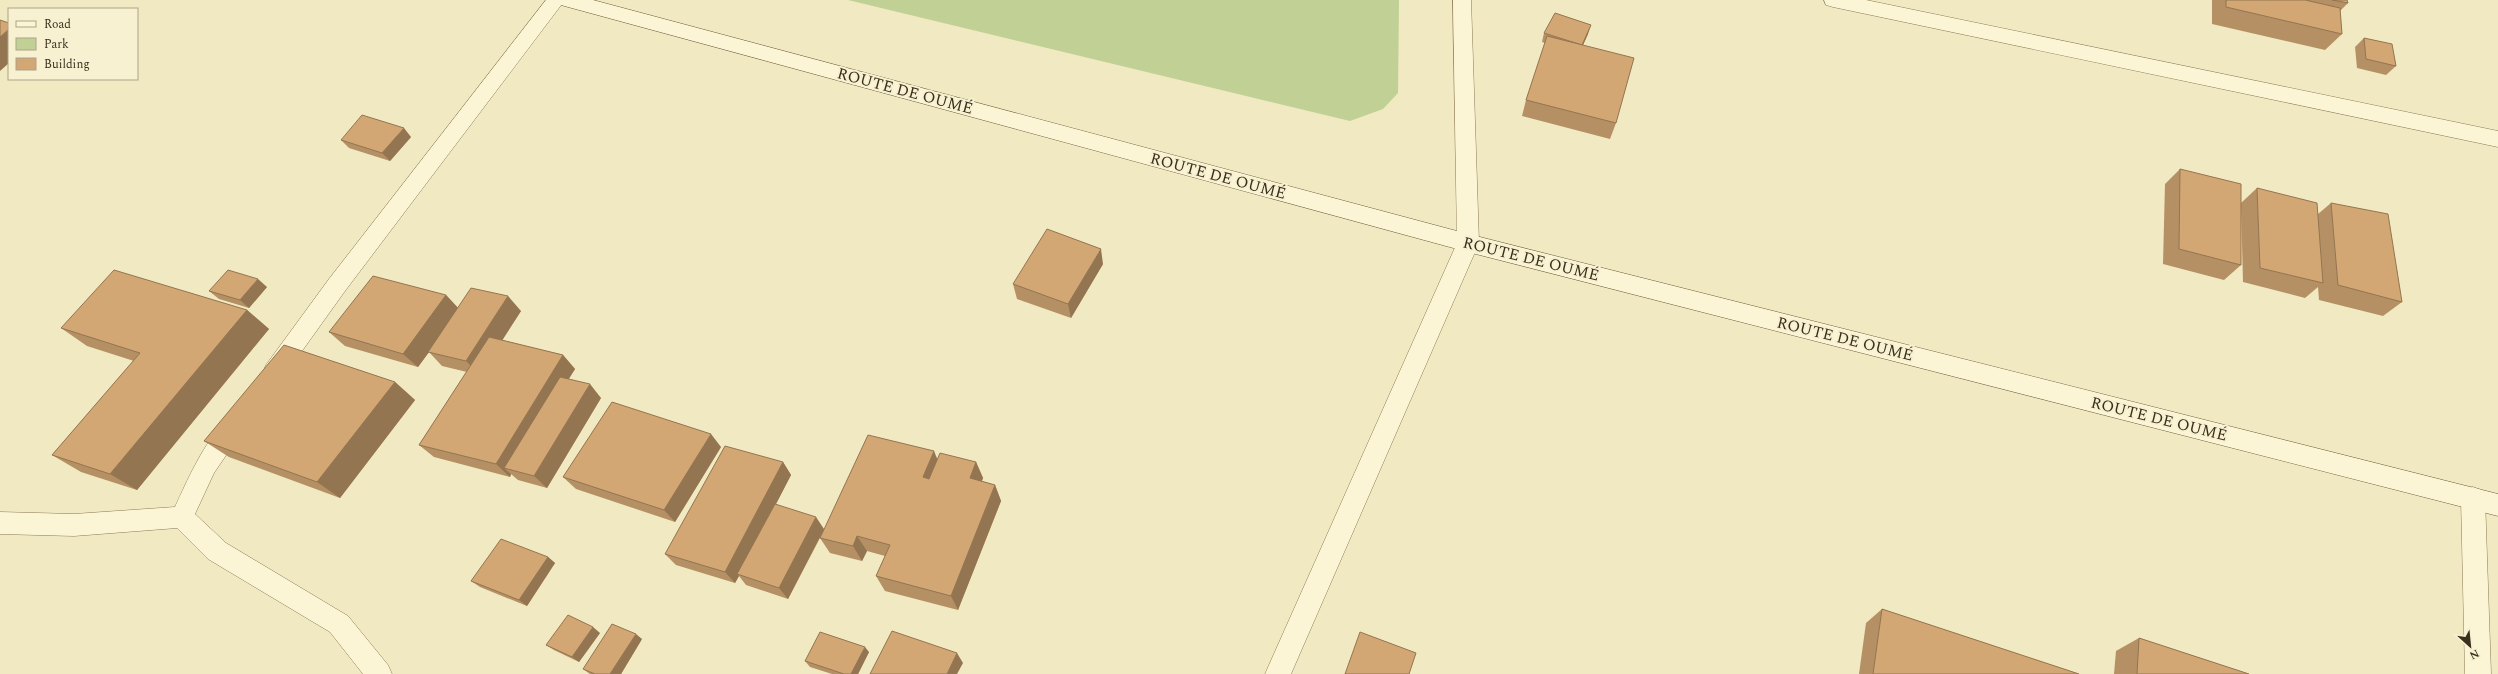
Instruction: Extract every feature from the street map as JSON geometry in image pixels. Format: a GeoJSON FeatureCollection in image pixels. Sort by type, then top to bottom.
{"type":"FeatureCollection","features":[{"type":"Feature","properties":{"kind":"main road"},"geometry":{"type":"LineString","coordinates":[[262,388],[337,285],[556,0]]}},
{"type":"Feature","properties":{"kind":"main road","name":"ROUTE DE OUMÉ"},"geometry":{"type":"LineString","coordinates":[[568,0],[1468,243],[2498,505]]}},
{"type":"Feature","properties":{"kind":"main road"},"geometry":{"type":"LineString","coordinates":[[1278,674],[1468,243],[1462,0]]}},
{"type":"Feature","properties":{"kind":"main road"},"geometry":{"type":"LineString","coordinates":[[1833,0],[2498,139]]}},
{"type":"Feature","properties":{"kind":"main road"},"geometry":{"type":"LineString","coordinates":[[182,517],[206,466],[248,408]]}},
{"type":"Feature","properties":{"kind":"main road"},"geometry":{"type":"LineString","coordinates":[[2473,498],[2478,674]]}},
{"type":"Feature","properties":{"kind":"main road"},"geometry":{"type":"LineString","coordinates":[[0,523],[74,525],[182,517],[217,551],[339,624],[379,674]]}},
{"type":"Feature","properties":{"kind":"green space"},"geometry":{"type":"Polygon","coordinates":[[[848,0],[1399,0],[1398,93],[1383,109],[1350,121],[848,0]]]}},
{"type":"Feature","properties":{"kind":"building"},"geometry":{"type":"Polygon","coordinates":[[[2226,0],[2305,0],[2340,8],[2342,34],[2226,7],[2226,0]]]}},
{"type":"Feature","properties":{"kind":"building"},"geometry":{"type":"Polygon","coordinates":[[[2332,0],[2347,0],[2348,3],[2332,0]]]}},
{"type":"Feature","properties":{"kind":"building"},"geometry":{"type":"Polygon","coordinates":[[[1555,13],[1591,25],[1582,45],[1544,33],[1555,13]]]}},
{"type":"Feature","properties":{"kind":"building"},"geometry":{"type":"Polygon","coordinates":[[[0,20],[8,23],[8,30],[0,37],[0,20]]]}},
{"type":"Feature","properties":{"kind":"building"},"geometry":{"type":"Polygon","coordinates":[[[1547,36],[1634,58],[1616,123],[1526,100],[1547,36]]]}},
{"type":"Feature","properties":{"kind":"building"},"geometry":{"type":"Polygon","coordinates":[[[2364,38],[2392,44],[2396,66],[2366,59],[2364,38]]]}},
{"type":"Feature","properties":{"kind":"building"},"geometry":{"type":"Polygon","coordinates":[[[362,115],[404,128],[382,153],[341,140],[362,115]]]}},
{"type":"Feature","properties":{"kind":"building"},"geometry":{"type":"Polygon","coordinates":[[[2180,169],[2241,184],[2241,265],[2179,249],[2180,169]]]}},
{"type":"Feature","properties":{"kind":"building"},"geometry":{"type":"Polygon","coordinates":[[[2257,188],[2317,203],[2323,283],[2260,268],[2257,188]]]}},
{"type":"Feature","properties":{"kind":"building"},"geometry":{"type":"Polygon","coordinates":[[[2331,203],[2388,214],[2402,302],[2338,285],[2331,203]]]}},
{"type":"Feature","properties":{"kind":"building"},"geometry":{"type":"Polygon","coordinates":[[[1047,229],[1101,249],[1068,304],[1013,284],[1047,229]]]}},
{"type":"Feature","properties":{"kind":"building"},"geometry":{"type":"Polygon","coordinates":[[[114,270],[247,310],[110,474],[52,455],[140,353],[61,328],[114,270]]]}},
{"type":"Feature","properties":{"kind":"building"},"geometry":{"type":"Polygon","coordinates":[[[228,270],[258,279],[240,300],[209,291],[228,270]]]}},
{"type":"Feature","properties":{"kind":"building"},"geometry":{"type":"Polygon","coordinates":[[[373,276],[446,295],[403,354],[329,332],[373,276]]]}},
{"type":"Feature","properties":{"kind":"building"},"geometry":{"type":"Polygon","coordinates":[[[471,288],[508,296],[466,361],[428,352],[471,288]]]}},
{"type":"Feature","properties":{"kind":"building"},"geometry":{"type":"Polygon","coordinates":[[[489,337],[563,355],[496,464],[419,445],[489,337]]]}},
{"type":"Feature","properties":{"kind":"building"},"geometry":{"type":"Polygon","coordinates":[[[284,345],[395,382],[317,482],[204,441],[284,345]]]}},
{"type":"Feature","properties":{"kind":"building"},"geometry":{"type":"Polygon","coordinates":[[[560,377],[590,384],[534,476],[504,468],[560,377]]]}},
{"type":"Feature","properties":{"kind":"building"},"geometry":{"type":"Polygon","coordinates":[[[612,402],[711,434],[664,510],[563,477],[612,402]]]}},
{"type":"Feature","properties":{"kind":"building"},"geometry":{"type":"Polygon","coordinates":[[[868,435],[934,451],[923,477],[929,479],[940,453],[976,462],[970,478],[995,485],[951,596],[876,576],[890,545],[857,536],[853,546],[820,538],[868,435]]]}},
{"type":"Feature","properties":{"kind":"building"},"geometry":{"type":"Polygon","coordinates":[[[725,446],[783,462],[725,572],[665,554],[725,446]]]}},
{"type":"Feature","properties":{"kind":"building"},"geometry":{"type":"Polygon","coordinates":[[[775,504],[816,517],[779,588],[737,574],[775,504]]]}},
{"type":"Feature","properties":{"kind":"building"},"geometry":{"type":"Polygon","coordinates":[[[501,539],[548,557],[519,600],[471,581],[501,539]]]}},
{"type":"Feature","properties":{"kind":"building"},"geometry":{"type":"Polygon","coordinates":[[[1882,609],[2079,674],[1873,674],[1882,609]]]}},
{"type":"Feature","properties":{"kind":"building"},"geometry":{"type":"Polygon","coordinates":[[[568,615],[593,627],[572,657],[546,645],[568,615]]]}},
{"type":"Feature","properties":{"kind":"building"},"geometry":{"type":"Polygon","coordinates":[[[612,624],[636,634],[610,674],[595,674],[583,669],[612,624]]]}},
{"type":"Feature","properties":{"kind":"building"},"geometry":{"type":"Polygon","coordinates":[[[892,631],[957,653],[947,674],[870,674],[892,631]]]}},
{"type":"Feature","properties":{"kind":"building"},"geometry":{"type":"Polygon","coordinates":[[[820,632],[865,647],[851,674],[844,674],[805,661],[820,632]]]}},
{"type":"Feature","properties":{"kind":"building"},"geometry":{"type":"Polygon","coordinates":[[[1360,632],[1416,653],[1409,674],[1345,674],[1360,632]]]}},
{"type":"Feature","properties":{"kind":"building"},"geometry":{"type":"Polygon","coordinates":[[[2139,638],[2249,674],[2137,674],[2139,638]]]}}]}
